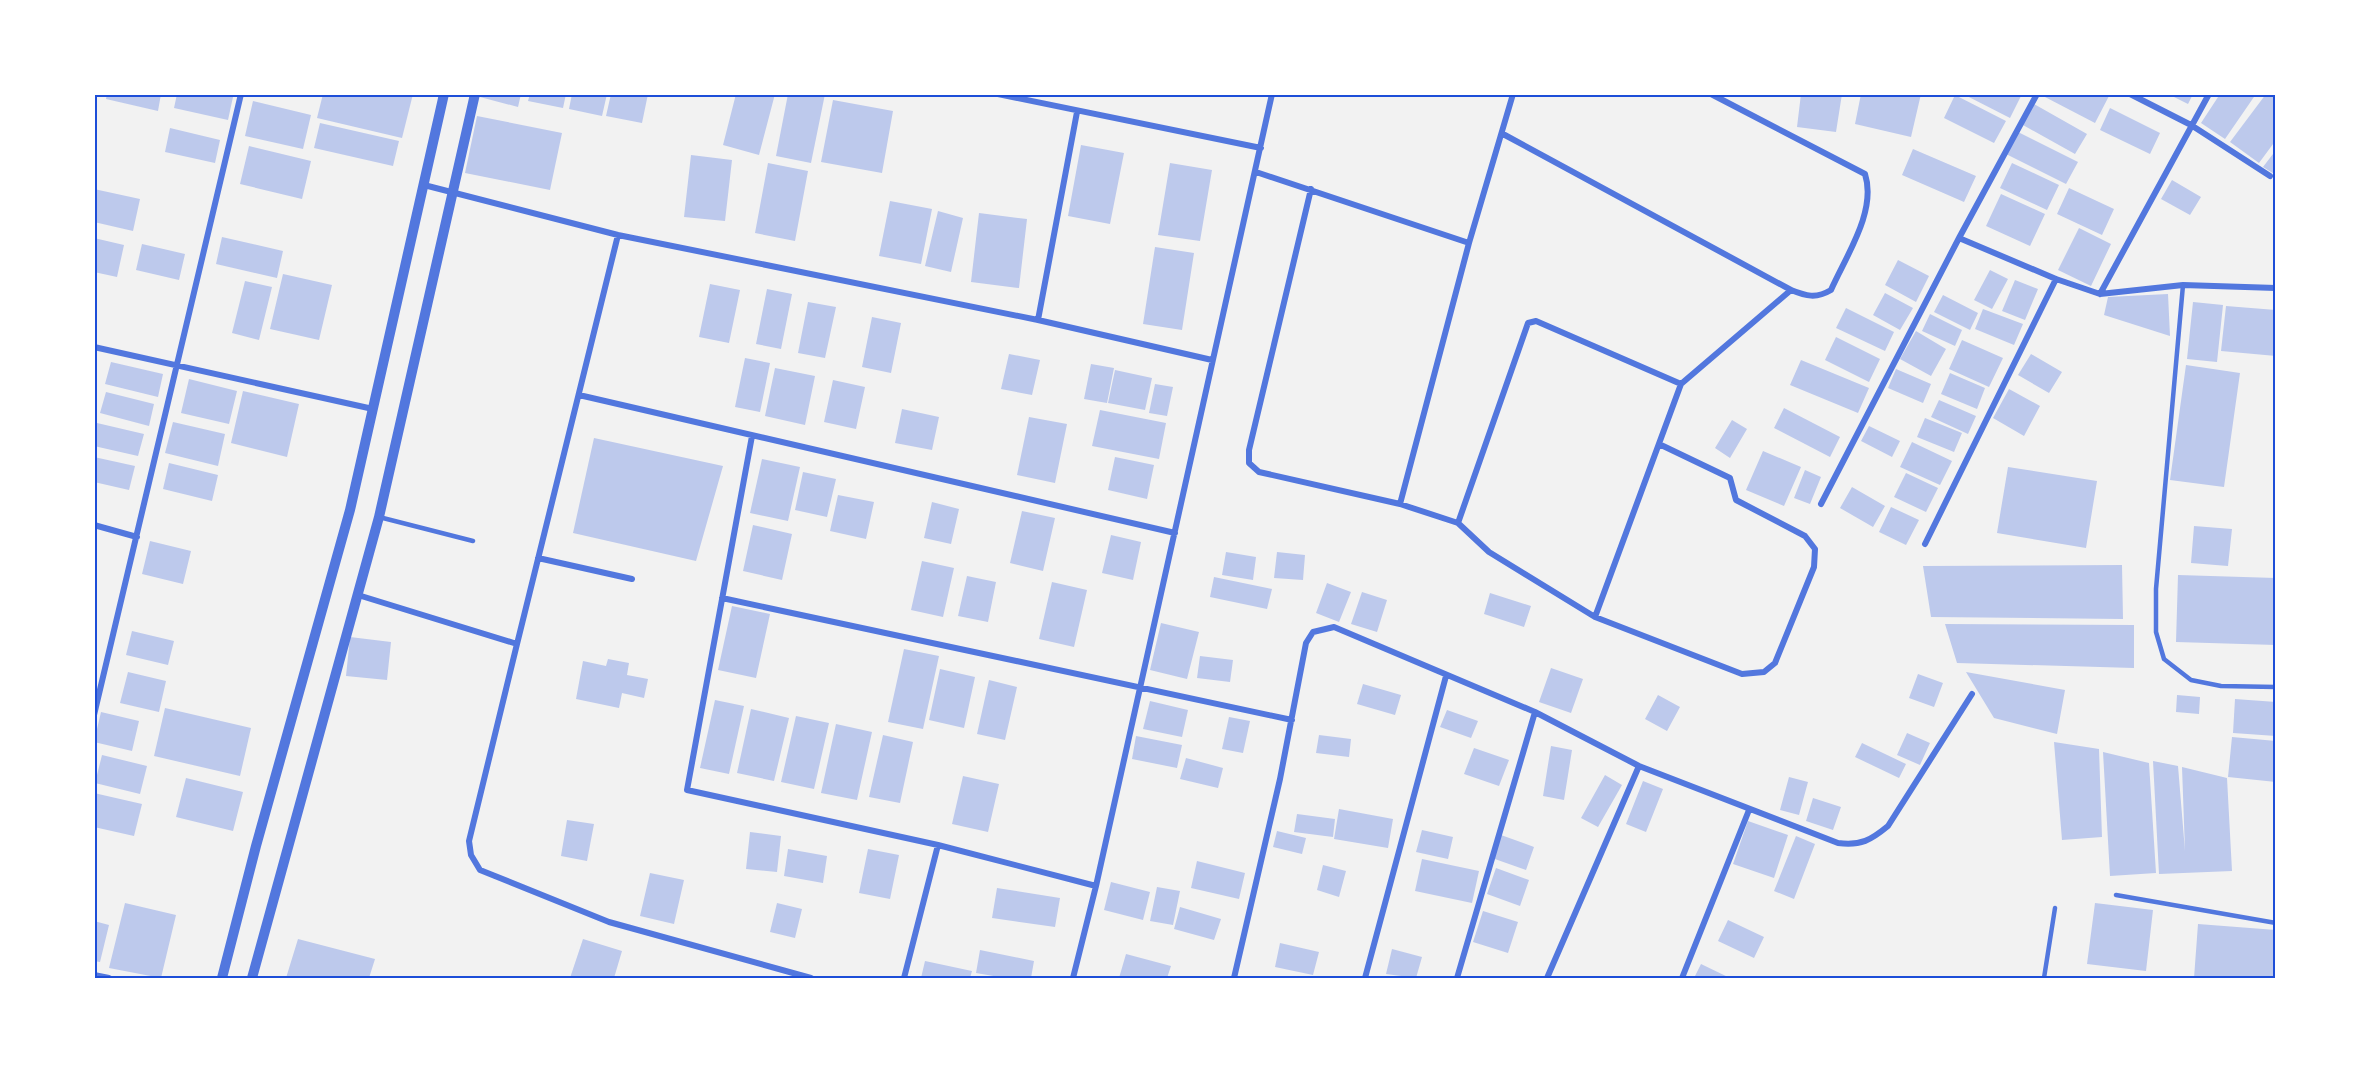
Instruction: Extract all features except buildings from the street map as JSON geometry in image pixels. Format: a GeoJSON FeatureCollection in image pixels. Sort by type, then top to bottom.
{"type":"FeatureCollection","features":[{"type":"Feature","properties":{"kind":"street"},"geometry":{"type":"LineString","coordinates":[[94,715],[97,691],[137,537],[241,94]]}},
{"type":"Feature","properties":{"kind":"street"},"geometry":{"type":"LineString","coordinates":[[222,978],[256,846],[329,587],[374,409],[444,94]]}},
{"type":"Feature","properties":{"kind":"street"},"geometry":{"type":"LineString","coordinates":[[252,978],[284,854],[379,518],[475,94]]}},
{"type":"Feature","properties":{"kind":"street"},"geometry":{"type":"LineString","coordinates":[[998,94],[1261,148]]}},
{"type":"Feature","properties":{"kind":"street"},"geometry":{"type":"LineString","coordinates":[[1073,978],[1141,688],[1272,94]]}},
{"type":"Feature","properties":{"kind":"street"},"geometry":{"type":"LineString","coordinates":[[1400,504],[1469,243],[1513,94]]}},
{"type":"Feature","properties":{"kind":"street"},"geometry":{"type":"LineString","coordinates":[[1503,134],[1791,291],[1808,297],[1822,296],[1831,290],[1863,217],[1870,189],[1865,174],[1711,94]]}},
{"type":"Feature","properties":{"kind":"street"},"geometry":{"type":"LineString","coordinates":[[1821,504],[1959,238],[2037,94]]}},
{"type":"Feature","properties":{"kind":"street"},"geometry":{"type":"LineString","coordinates":[[2130,94],[2191,125],[2270,176]]}},
{"type":"Feature","properties":{"kind":"street"},"geometry":{"type":"LineString","coordinates":[[2100,294],[2209,94]]}},
{"type":"Feature","properties":{"kind":"street"},"geometry":{"type":"LineString","coordinates":[[1038,320],[1077,112]]}},
{"type":"Feature","properties":{"kind":"street"},"geometry":{"type":"LineString","coordinates":[[1256,172],[1469,243]]}},
{"type":"Feature","properties":{"kind":"street"},"geometry":{"type":"LineString","coordinates":[[424,186],[618,235],[1038,320],[1212,360]]}},
{"type":"Feature","properties":{"kind":"street"},"geometry":{"type":"LineString","coordinates":[[1311,189],[1249,450],[1249,463],[1259,472],[1400,504],[1458,523],[1489,552],[1595,617],[1742,674],[1764,672],[1775,663],[1814,567],[1815,549],[1805,536],[1736,500],[1730,478],[1659,444]]}},
{"type":"Feature","properties":{"kind":"street"},"geometry":{"type":"LineString","coordinates":[[618,235],[469,841],[471,855],[480,870],[609,922],[811,978]]}},
{"type":"Feature","properties":{"kind":"street"},"geometry":{"type":"LineString","coordinates":[[1959,238],[2056,279],[2100,294],[2183,285],[2276,288]]}},
{"type":"Feature","properties":{"kind":"street"},"geometry":{"type":"LineString","coordinates":[[1925,544],[2056,279]]}},
{"type":"Feature","properties":{"kind":"street"},"geometry":{"type":"LineString","coordinates":[[1595,617],[1681,384],[1791,291]]}},
{"type":"Feature","properties":{"kind":"street"},"geometry":{"type":"LineString","coordinates":[[1458,523],[1528,323],[1536,321],[1681,384]]}},
{"type":"Feature","properties":{"kind":"street"},"geometry":{"type":"LineString","coordinates":[[94,347],[374,409]]}},
{"type":"Feature","properties":{"kind":"street"},"geometry":{"type":"LineString","coordinates":[[579,395],[1175,533]]}},
{"type":"Feature","properties":{"kind":"street"},"geometry":{"type":"LineString","coordinates":[[752,436],[687,790],[938,845],[1096,886]]}},
{"type":"Feature","properties":{"kind":"street"},"geometry":{"type":"LineString","coordinates":[[94,525],[137,537]]}},
{"type":"Feature","properties":{"kind":"street"},"geometry":{"type":"LineString","coordinates":[[538,558],[632,579]]}},
{"type":"Feature","properties":{"kind":"street"},"geometry":{"type":"LineString","coordinates":[[358,595],[517,644]]}},
{"type":"Feature","properties":{"kind":"street"},"geometry":{"type":"LineString","coordinates":[[722,598],[1292,720]]}},
{"type":"Feature","properties":{"kind":"street"},"geometry":{"type":"LineString","coordinates":[[1234,978],[1292,720],[1306,642],[1313,632],[1334,627],[1535,712],[1639,766],[1838,843],[1856,846],[1870,841],[1888,826],[1972,694]]}},
{"type":"Feature","properties":{"kind":"street"},"geometry":{"type":"LineString","coordinates":[[1365,978],[1446,676]]}},
{"type":"Feature","properties":{"kind":"street"},"geometry":{"type":"LineString","coordinates":[[1457,978],[1535,712]]}},
{"type":"Feature","properties":{"kind":"street"},"geometry":{"type":"LineString","coordinates":[[1547,978],[1639,766]]}},
{"type":"Feature","properties":{"kind":"street"},"geometry":{"type":"LineString","coordinates":[[1682,978],[1749,810]]}},
{"type":"Feature","properties":{"kind":"street"},"geometry":{"type":"LineString","coordinates":[[904,978],[938,845]]}},
{"type":"Feature","properties":{"kind":"street"},"geometry":{"type":"LineString","coordinates":[[94,975],[110,978]]}},
{"type":"Feature","properties":{"kind":"lane"},"geometry":{"type":"LineString","coordinates":[[2183,285],[2156,589],[2156,632],[2164,660],[2191,680],[2221,686],[2276,687]]}},
{"type":"Feature","properties":{"kind":"lane"},"geometry":{"type":"LineString","coordinates":[[379,518],[473,541]]}},
{"type":"Feature","properties":{"kind":"lane"},"geometry":{"type":"LineString","coordinates":[[2116,895],[2276,923]]}},
{"type":"Feature","properties":{"kind":"lane"},"geometry":{"type":"LineString","coordinates":[[2044,978],[2055,908]]}}]}
